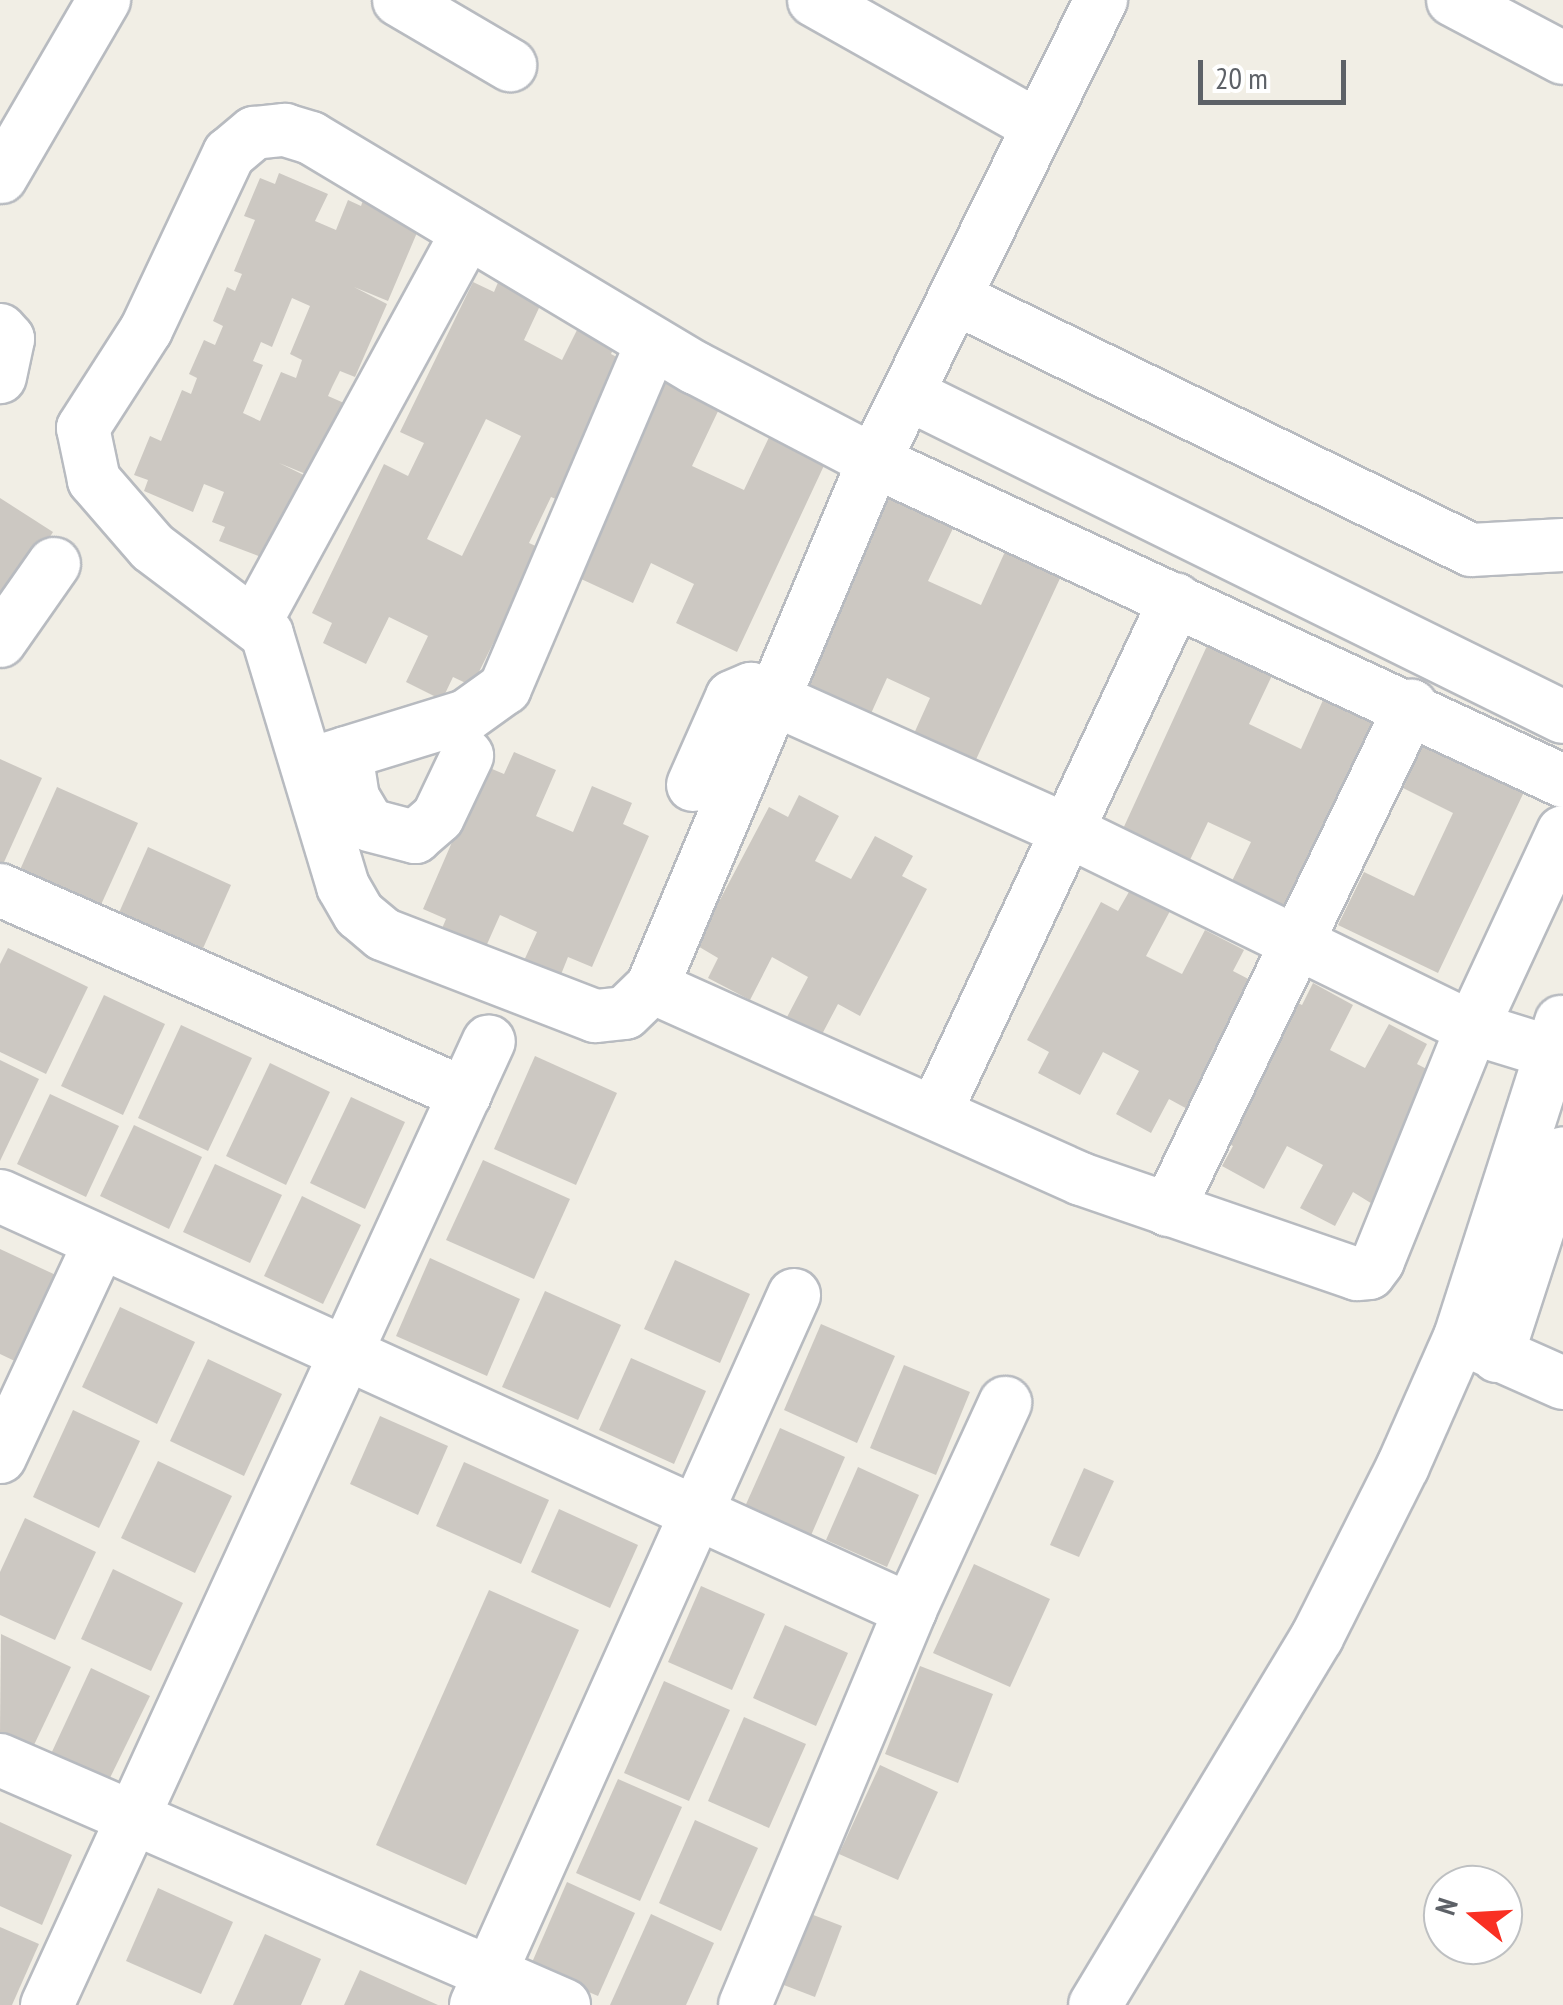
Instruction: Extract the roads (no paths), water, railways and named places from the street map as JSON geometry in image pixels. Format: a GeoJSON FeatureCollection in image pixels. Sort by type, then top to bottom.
{"type":"FeatureCollection","features":[{"type":"Feature","properties":{"kind":"street"},"geometry":{"type":"LineString","coordinates":[[1,176],[104,0]]}},
{"type":"Feature","properties":{"kind":"street"},"geometry":{"type":"LineString","coordinates":[[399,0],[510,65]]}},
{"type":"Feature","properties":{"kind":"street"},"geometry":{"type":"LineString","coordinates":[[814,0],[1038,126]]}},
{"type":"Feature","properties":{"kind":"street"},"geometry":{"type":"LineString","coordinates":[[327,759],[343,886],[382,934],[595,1016],[624,1012],[652,987],[874,461],[1101,0]]}},
{"type":"Feature","properties":{"kind":"street"},"geometry":{"type":"LineString","coordinates":[[1453,0],[1563,58]]}},
{"type":"Feature","properties":{"kind":"street"},"geometry":{"type":"LineString","coordinates":[[467,756],[438,818],[415,837],[369,824],[327,759],[267,634],[152,546],[94,480],[84,453],[84,428],[146,330],[229,154],[254,132],[286,130],[311,138],[652,342],[874,461],[1421,710],[1563,781]]}},
{"type":"Feature","properties":{"kind":"street"},"geometry":{"type":"LineString","coordinates":[[255,622],[468,232]]}},
{"type":"Feature","properties":{"kind":"street"},"geometry":{"type":"LineString","coordinates":[[955,298],[1472,550],[1563,545]]}},
{"type":"Feature","properties":{"kind":"street"},"geometry":{"type":"LineString","coordinates":[[0,330],[8,339],[0,376]]}},
{"type":"Feature","properties":{"kind":"street"},"geometry":{"type":"LineString","coordinates":[[327,759],[466,716],[505,688],[652,342]]}},
{"type":"Feature","properties":{"kind":"street"},"geometry":{"type":"LineString","coordinates":[[908,394],[1563,717]]}},
{"type":"Feature","properties":{"kind":"street"},"geometry":{"type":"LineString","coordinates":[[0,641],[54,564]]}},
{"type":"Feature","properties":{"kind":"street"},"geometry":{"type":"LineString","coordinates":[[936,1111],[1176,599]]}},
{"type":"Feature","properties":{"kind":"street"},"geometry":{"type":"LineString","coordinates":[[692,785],[732,697],[750,688],[1068,831],[1472,1028],[1558,1037],[1478,1347]]}},
{"type":"Feature","properties":{"kind":"street"},"geometry":{"type":"LineString","coordinates":[[1378,812],[1421,710]]}},
{"type":"Feature","properties":{"kind":"street"},"geometry":{"type":"LineString","coordinates":[[1168,1210],[1297,942],[1421,710]]}},
{"type":"Feature","properties":{"kind":"street"},"geometry":{"type":"LineString","coordinates":[[652,987],[1081,1178],[1332,1270],[1369,1273],[1472,1028],[1563,832]]}},
{"type":"Feature","properties":{"kind":"street"},"geometry":{"type":"LineString","coordinates":[[0,890],[465,1094]]}},
{"type":"Feature","properties":{"kind":"street"},"geometry":{"type":"LineString","coordinates":[[47,2005],[130,1816],[490,1041]]}},
{"type":"Feature","properties":{"kind":"street"},"geometry":{"type":"LineString","coordinates":[[1095,2005],[1317,1637],[1478,1347],[1563,1153]]}},
{"type":"Feature","properties":{"kind":"street"},"geometry":{"type":"LineString","coordinates":[[0,1196],[910,1610]]}},
{"type":"Feature","properties":{"kind":"street"},"geometry":{"type":"LineString","coordinates":[[0,1457],[100,1243]]}},
{"type":"Feature","properties":{"kind":"street"},"geometry":{"type":"LineString","coordinates":[[483,1988],[794,1296]]}},
{"type":"Feature","properties":{"kind":"street"},"geometry":{"type":"LineString","coordinates":[[1478,1347],[1563,1384]]}},
{"type":"Feature","properties":{"kind":"street"},"geometry":{"type":"LineString","coordinates":[[745,2005],[910,1610],[1005,1403]]}},
{"type":"Feature","properties":{"kind":"street"},"geometry":{"type":"LineString","coordinates":[[0,1760],[130,1816],[483,1988],[564,2005]]}}]}
